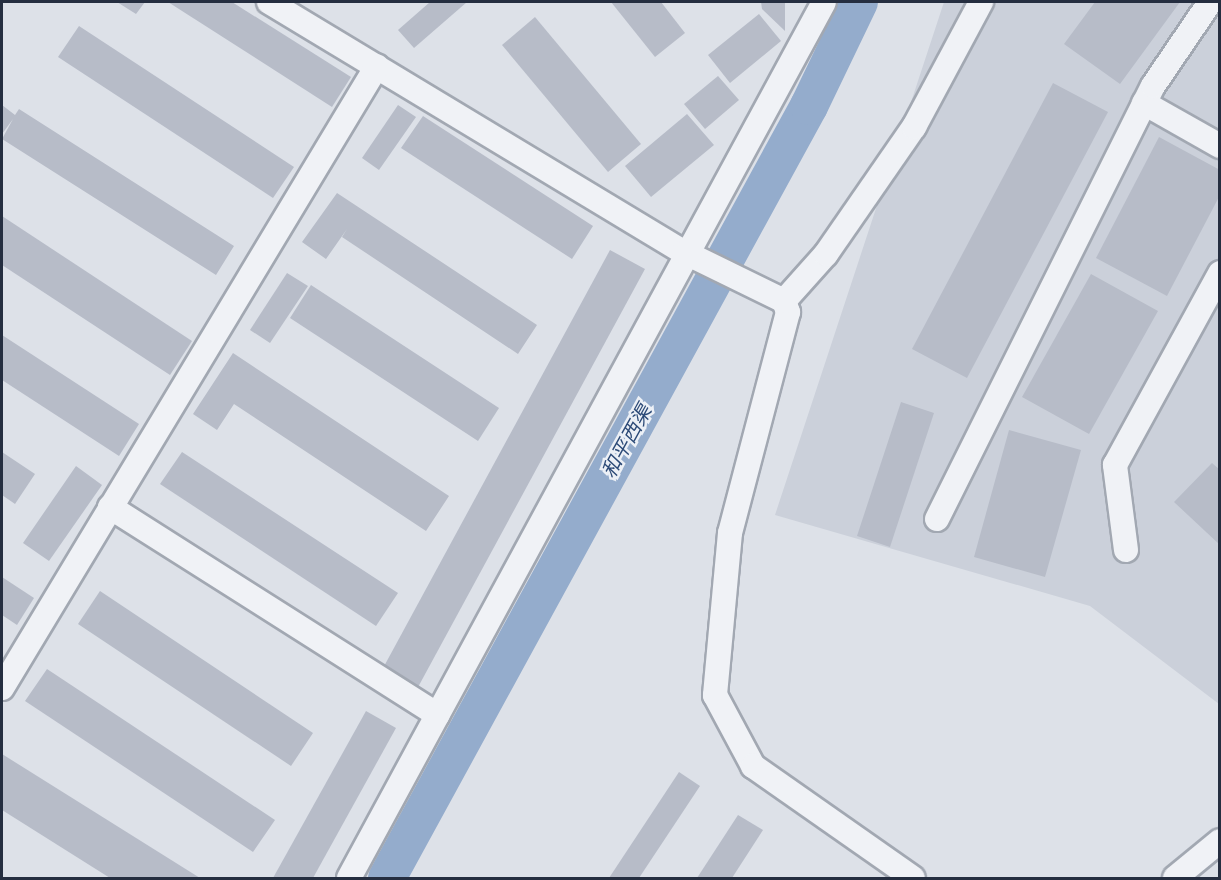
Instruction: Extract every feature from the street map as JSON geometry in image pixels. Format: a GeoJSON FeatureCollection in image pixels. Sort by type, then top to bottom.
{"type":"FeatureCollection","features":[{"type":"Feature","properties":{"kind":"street"},"geometry":{"type":"LineString","coordinates":[[269,2],[685,252],[777,297],[788,312],[730,533],[715,695],[753,766],[913,879]]}},
{"type":"Feature","properties":{"kind":"street"},"geometry":{"type":"LineString","coordinates":[[349,879],[685,252],[824,2]]}},
{"type":"Feature","properties":{"kind":"street"},"geometry":{"type":"LineString","coordinates":[[777,297],[826,254],[914,127],[981,2]]}},
{"type":"Feature","properties":{"kind":"street"},"geometry":{"type":"LineString","coordinates":[[937,519],[1144,103],[1210,2]]}},
{"type":"Feature","properties":{"kind":"street"},"geometry":{"type":"LineString","coordinates":[[2,688],[377,66]]}},
{"type":"Feature","properties":{"kind":"street"},"geometry":{"type":"LineString","coordinates":[[1144,103],[1220,146]]}},
{"type":"Feature","properties":{"kind":"street"},"geometry":{"type":"LineString","coordinates":[[1126,550],[1115,465],[1220,273]]}},
{"type":"Feature","properties":{"kind":"street"},"geometry":{"type":"LineString","coordinates":[[110,507],[438,715]]}},
{"type":"Feature","properties":{"kind":"street"},"geometry":{"type":"LineString","coordinates":[[1175,879],[1220,841]]}},
{"type":"Feature","properties":{"kind":"shaded area"},"geometry":{"type":"Polygon","coordinates":[[[944,2],[1219,2],[1219,704],[1090,606],[775,515],[944,2]]]}},
{"type":"Feature","properties":{"kind":"building"},"geometry":{"type":"Polygon","coordinates":[[[117,2],[145,2],[136,14],[117,2]]]}},
{"type":"Feature","properties":{"kind":"building"},"geometry":{"type":"Polygon","coordinates":[[[168,2],[232,2],[351,77],[332,107],[168,2]]]}},
{"type":"Feature","properties":{"kind":"building"},"geometry":{"type":"Polygon","coordinates":[[[430,2],[467,2],[414,48],[398,30],[430,2]]]}},
{"type":"Feature","properties":{"kind":"building"},"geometry":{"type":"Polygon","coordinates":[[[611,2],[661,2],[685,33],[655,57],[611,2]]]}},
{"type":"Feature","properties":{"kind":"building"},"geometry":{"type":"Polygon","coordinates":[[[761,2],[785,2],[785,31],[762,9],[761,2]]]}},
{"type":"Feature","properties":{"kind":"building"},"geometry":{"type":"Polygon","coordinates":[[[1095,2],[1180,2],[1120,84],[1064,44],[1095,2]]]}},
{"type":"Feature","properties":{"kind":"building"},"geometry":{"type":"Polygon","coordinates":[[[759,14],[781,41],[730,83],[708,55],[759,14]]]}},
{"type":"Feature","properties":{"kind":"building"},"geometry":{"type":"Polygon","coordinates":[[[535,17],[641,144],[608,172],[502,45],[535,17]]]}},
{"type":"Feature","properties":{"kind":"building"},"geometry":{"type":"Polygon","coordinates":[[[79,26],[294,167],[273,198],[58,57],[79,26]]]}},
{"type":"Feature","properties":{"kind":"building"},"geometry":{"type":"Polygon","coordinates":[[[718,76],[739,100],[705,129],[684,104],[718,76]]]}},
{"type":"Feature","properties":{"kind":"building"},"geometry":{"type":"Polygon","coordinates":[[[1053,83],[1108,112],[967,378],[912,349],[1053,83]]]}},
{"type":"Feature","properties":{"kind":"building"},"geometry":{"type":"Polygon","coordinates":[[[2,105],[15,115],[19,109],[234,246],[216,275],[2,139],[13,119],[2,134],[2,105]]]}},
{"type":"Feature","properties":{"kind":"building"},"geometry":{"type":"Polygon","coordinates":[[[398,105],[416,117],[379,170],[362,158],[398,105]]]}},
{"type":"Feature","properties":{"kind":"building"},"geometry":{"type":"Polygon","coordinates":[[[687,114],[714,145],[651,197],[625,166],[687,114]]]}},
{"type":"Feature","properties":{"kind":"building"},"geometry":{"type":"Polygon","coordinates":[[[423,116],[593,226],[572,259],[401,148],[423,116]]]}},
{"type":"Feature","properties":{"kind":"building"},"geometry":{"type":"Polygon","coordinates":[[[1159,137],[1220,170],[1220,195],[1167,296],[1096,258],[1159,137]]]}},
{"type":"Feature","properties":{"kind":"building"},"geometry":{"type":"Polygon","coordinates":[[[337,193],[537,325],[518,354],[342,237],[347,229],[326,259],[302,242],[337,193]]]}},
{"type":"Feature","properties":{"kind":"building"},"geometry":{"type":"Polygon","coordinates":[[[2,216],[192,341],[170,375],[2,265],[2,216]]]}},
{"type":"Feature","properties":{"kind":"building"},"geometry":{"type":"Polygon","coordinates":[[[610,250],[645,269],[417,689],[382,670],[610,250]]]}},
{"type":"Feature","properties":{"kind":"building"},"geometry":{"type":"Polygon","coordinates":[[[287,273],[308,286],[270,343],[250,330],[287,273]]]}},
{"type":"Feature","properties":{"kind":"building"},"geometry":{"type":"Polygon","coordinates":[[[1091,274],[1158,311],[1089,434],[1022,397],[1091,274]]]}},
{"type":"Feature","properties":{"kind":"building"},"geometry":{"type":"Polygon","coordinates":[[[311,285],[499,408],[478,441],[290,318],[311,285]]]}},
{"type":"Feature","properties":{"kind":"building"},"geometry":{"type":"Polygon","coordinates":[[[2,335],[139,424],[119,456],[2,380],[2,335]]]}},
{"type":"Feature","properties":{"kind":"building"},"geometry":{"type":"Polygon","coordinates":[[[233,353],[449,496],[426,531],[234,404],[217,430],[193,414],[233,353]]]}},
{"type":"Feature","properties":{"kind":"building"},"geometry":{"type":"Polygon","coordinates":[[[901,402],[934,413],[890,547],[857,536],[901,402]]]}},
{"type":"Feature","properties":{"kind":"building"},"geometry":{"type":"Polygon","coordinates":[[[1009,430],[1081,450],[1045,577],[974,557],[1009,430]]]}},
{"type":"Feature","properties":{"kind":"building"},"geometry":{"type":"Polygon","coordinates":[[[2,452],[35,474],[15,504],[2,495],[2,452]]]}},
{"type":"Feature","properties":{"kind":"building"},"geometry":{"type":"Polygon","coordinates":[[[182,452],[398,593],[376,626],[160,484],[182,452]]]}},
{"type":"Feature","properties":{"kind":"building"},"geometry":{"type":"Polygon","coordinates":[[[1212,463],[1220,470],[1220,545],[1174,502],[1212,463]]]}},
{"type":"Feature","properties":{"kind":"building"},"geometry":{"type":"Polygon","coordinates":[[[76,466],[102,485],[49,561],[23,543],[76,466]]]}},
{"type":"Feature","properties":{"kind":"building"},"geometry":{"type":"Polygon","coordinates":[[[2,577],[34,598],[17,625],[2,615],[2,577]]]}},
{"type":"Feature","properties":{"kind":"building"},"geometry":{"type":"Polygon","coordinates":[[[100,591],[313,733],[291,766],[78,624],[100,591]]]}},
{"type":"Feature","properties":{"kind":"building"},"geometry":{"type":"Polygon","coordinates":[[[47,669],[275,820],[253,852],[25,701],[47,669]]]}},
{"type":"Feature","properties":{"kind":"building"},"geometry":{"type":"Polygon","coordinates":[[[366,711],[396,728],[313,878],[273,878],[366,711]]]}},
{"type":"Feature","properties":{"kind":"building"},"geometry":{"type":"Polygon","coordinates":[[[2,754],[200,878],[110,878],[2,810],[2,754]]]}},
{"type":"Feature","properties":{"kind":"building"},"geometry":{"type":"Polygon","coordinates":[[[679,772],[700,786],[639,878],[609,878],[679,772]]]}},
{"type":"Feature","properties":{"kind":"building"},"geometry":{"type":"Polygon","coordinates":[[[738,815],[763,830],[732,878],[697,878],[738,815]]]}},
{"type":"Feature","properties":{"kind":"waterway","name":"和平西渠"},"geometry":{"type":"LineString","coordinates":[[387,878],[809,106],[859,2]]}}]}
